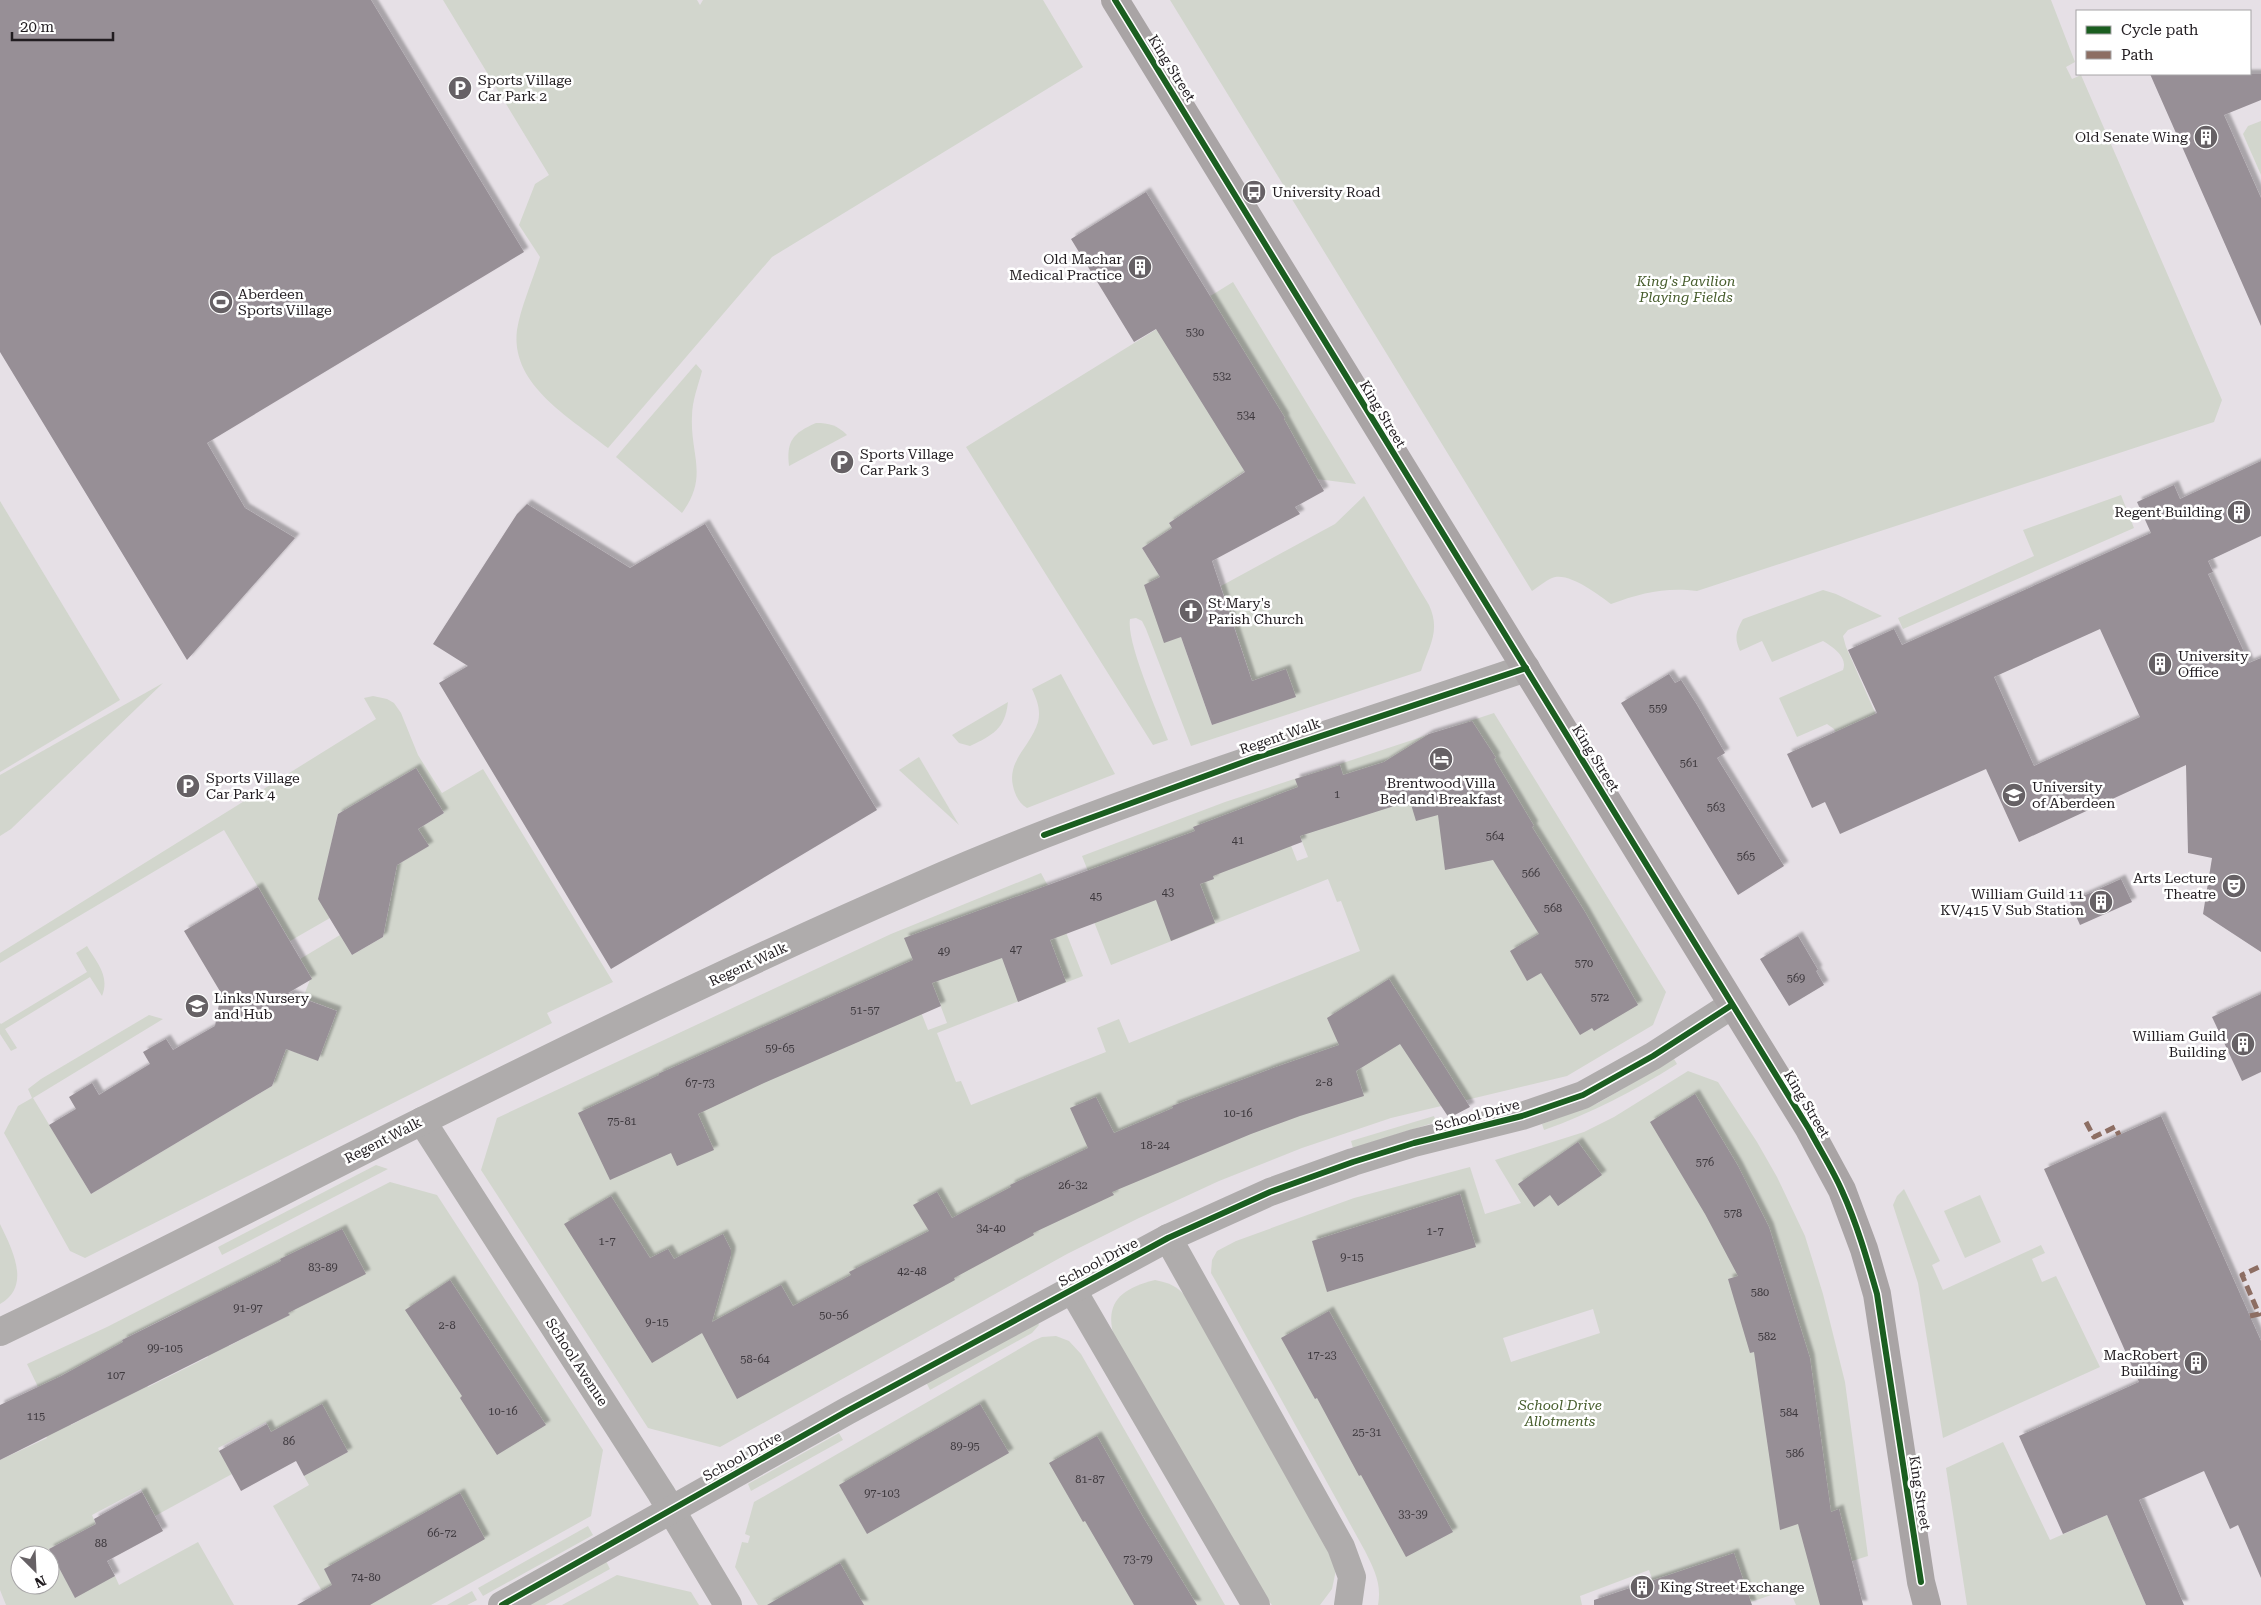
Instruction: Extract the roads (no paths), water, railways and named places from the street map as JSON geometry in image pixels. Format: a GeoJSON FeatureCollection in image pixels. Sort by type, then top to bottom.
{"type":"FeatureCollection","features":[{"type":"Feature","properties":{"kind":"main road","name":"King Street"},"geometry":{"type":"LineString","coordinates":[[1115,0],[1809,1129],[1842,1190],[1864,1249],[1880,1313],[1923,1597]]}},
{"type":"Feature","properties":{"kind":"street","name":"Regent Walk"},"geometry":{"type":"LineString","coordinates":[[0,1332],[422,1121],[807,937],[994,854],[1252,758],[1526,668]]}},
{"type":"Feature","properties":{"kind":"street","name":"School Drive"},"geometry":{"type":"LineString","coordinates":[[502,1605],[847,1411],[1168,1238],[1270,1192],[1353,1162],[1414,1143],[1522,1116],[1583,1095],[1654,1056],[1732,1005]]}},
{"type":"Feature","properties":{"kind":"street","name":"School Avenue"},"geometry":{"type":"LineString","coordinates":[[422,1121],[672,1510],[728,1605]]}},
{"type":"Feature","properties":{"kind":"street"},"geometry":{"type":"LineString","coordinates":[[1168,1238],[1340,1547],[1352,1577],[1348,1605]]}},
{"type":"Feature","properties":{"kind":"street","name":"School Drive"},"geometry":{"type":"LineString","coordinates":[[1072,1289],[1256,1605]]}},
{"type":"Feature","properties":{"kind":"place","name":"Sports Village Car Park 2"},"geometry":{"type":"Point","coordinates":[460,88]}},
{"type":"Feature","properties":{"kind":"place","name":"Old Senate Wing"},"geometry":{"type":"Point","coordinates":[2206,137]}},
{"type":"Feature","properties":{"kind":"place","name":"University Road"},"geometry":{"type":"Point","coordinates":[1254,192]}},
{"type":"Feature","properties":{"kind":"place","name":"Old Machar Medical Practice"},"geometry":{"type":"Point","coordinates":[1140,267]}},
{"type":"Feature","properties":{"kind":"place","name":"Aberdeen Sports Village"},"geometry":{"type":"Point","coordinates":[221,302]}},
{"type":"Feature","properties":{"kind":"place","name":"Sports Village Car Park 3"},"geometry":{"type":"Point","coordinates":[842,462]}},
{"type":"Feature","properties":{"kind":"place","name":"Regent Building"},"geometry":{"type":"Point","coordinates":[2239,512]}},
{"type":"Feature","properties":{"kind":"place","name":"St Mary's Parish Church"},"geometry":{"type":"Point","coordinates":[1191,611]}},
{"type":"Feature","properties":{"kind":"place","name":"University Office"},"geometry":{"type":"Point","coordinates":[2160,664]}},
{"type":"Feature","properties":{"kind":"place","name":"Brentwood Villa Bed and Breakfast"},"geometry":{"type":"Point","coordinates":[1441,759]}},
{"type":"Feature","properties":{"kind":"place","name":"Sports Village Car Park 4"},"geometry":{"type":"Point","coordinates":[188,786]}},
{"type":"Feature","properties":{"kind":"place","name":"University of Aberdeen"},"geometry":{"type":"Point","coordinates":[2014,795]}},
{"type":"Feature","properties":{"kind":"place","name":"Arts Lecture Theatre"},"geometry":{"type":"Point","coordinates":[2234,886]}},
{"type":"Feature","properties":{"kind":"place","name":"William Guild 11 KV/415 V Sub Station"},"geometry":{"type":"Point","coordinates":[2101,902]}},
{"type":"Feature","properties":{"kind":"place","name":"Links Nursery and Hub"},"geometry":{"type":"Point","coordinates":[197,1006]}},
{"type":"Feature","properties":{"kind":"place","name":"William Guild Building"},"geometry":{"type":"Point","coordinates":[2243,1044]}},
{"type":"Feature","properties":{"kind":"place","name":"MacRobert Building"},"geometry":{"type":"Point","coordinates":[2196,1363]}},
{"type":"Feature","properties":{"kind":"place","name":"King Street Exchange"},"geometry":{"type":"Point","coordinates":[1642,1587]}},
{"type":"Feature","properties":{"kind":"park label","name":"King's Pavilion Playing Fields"},"geometry":{"type":"Point","coordinates":[1686,290]}},
{"type":"Feature","properties":{"kind":"park label","name":"School Drive Allotments"},"geometry":{"type":"Point","coordinates":[1560,1414]}}]}
